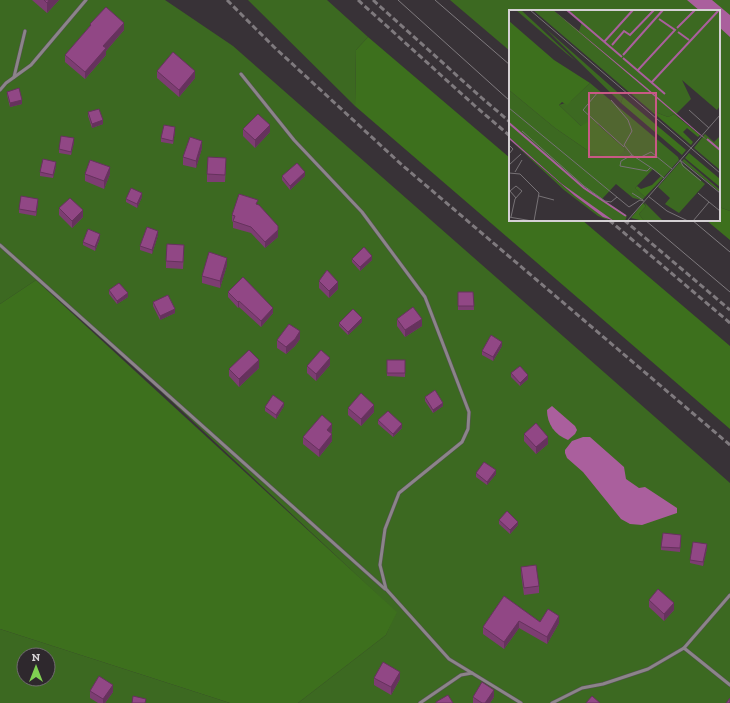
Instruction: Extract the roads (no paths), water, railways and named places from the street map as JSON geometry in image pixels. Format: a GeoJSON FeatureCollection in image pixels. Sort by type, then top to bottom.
{"type":"FeatureCollection","features":[{"type":"Feature","properties":{"kind":"lane"},"geometry":{"type":"LineString","coordinates":[[0,90],[6,83],[31,65],[86,0]]}},
{"type":"Feature","properties":{"kind":"lane"},"geometry":{"type":"LineString","coordinates":[[14,77],[25,31]]}},
{"type":"Feature","properties":{"kind":"lane"},"geometry":{"type":"LineString","coordinates":[[241,74],[294,140],[362,212],[424,297],[469,412],[468,429],[462,442],[399,493],[385,529],[380,566],[386,589]]}},
{"type":"Feature","properties":{"kind":"lane"},"geometry":{"type":"LineString","coordinates":[[0,245],[386,589],[449,659],[521,703]]}},
{"type":"Feature","properties":{"kind":"lane"},"geometry":{"type":"LineString","coordinates":[[552,703],[582,688],[603,684],[648,669],[684,648],[730,594]]}},
{"type":"Feature","properties":{"kind":"lane"},"geometry":{"type":"LineString","coordinates":[[684,648],[730,685]]}},
{"type":"Feature","properties":{"kind":"lane"},"geometry":{"type":"LineString","coordinates":[[420,703],[461,675],[472,673]]}},
{"type":"Feature","properties":{"kind":"tram line"},"geometry":{"type":"LineString","coordinates":[[398,0],[509,100]]}},
{"type":"Feature","properties":{"kind":"tram line"},"geometry":{"type":"LineString","coordinates":[[435,0],[509,64]]}},
{"type":"Feature","properties":{"kind":"tram line"},"geometry":{"type":"LineString","coordinates":[[646,221],[730,292]]}},
{"type":"Feature","properties":{"kind":"tram line"},"geometry":{"type":"LineString","coordinates":[[693,221],[730,252]]}},
{"type":"Feature","properties":{"kind":"railway"},"geometry":{"type":"LineString","coordinates":[[227,0],[274,47],[402,165],[730,445]]}},
{"type":"Feature","properties":{"kind":"railway"},"geometry":{"type":"LineString","coordinates":[[358,0],[509,135]]}},
{"type":"Feature","properties":{"kind":"railway"},"geometry":{"type":"LineString","coordinates":[[373,0],[509,121]]}},
{"type":"Feature","properties":{"kind":"railway"},"geometry":{"type":"LineString","coordinates":[[610,221],[730,323]]}},
{"type":"Feature","properties":{"kind":"railway"},"geometry":{"type":"LineString","coordinates":[[625,221],[730,310]]}}]}
